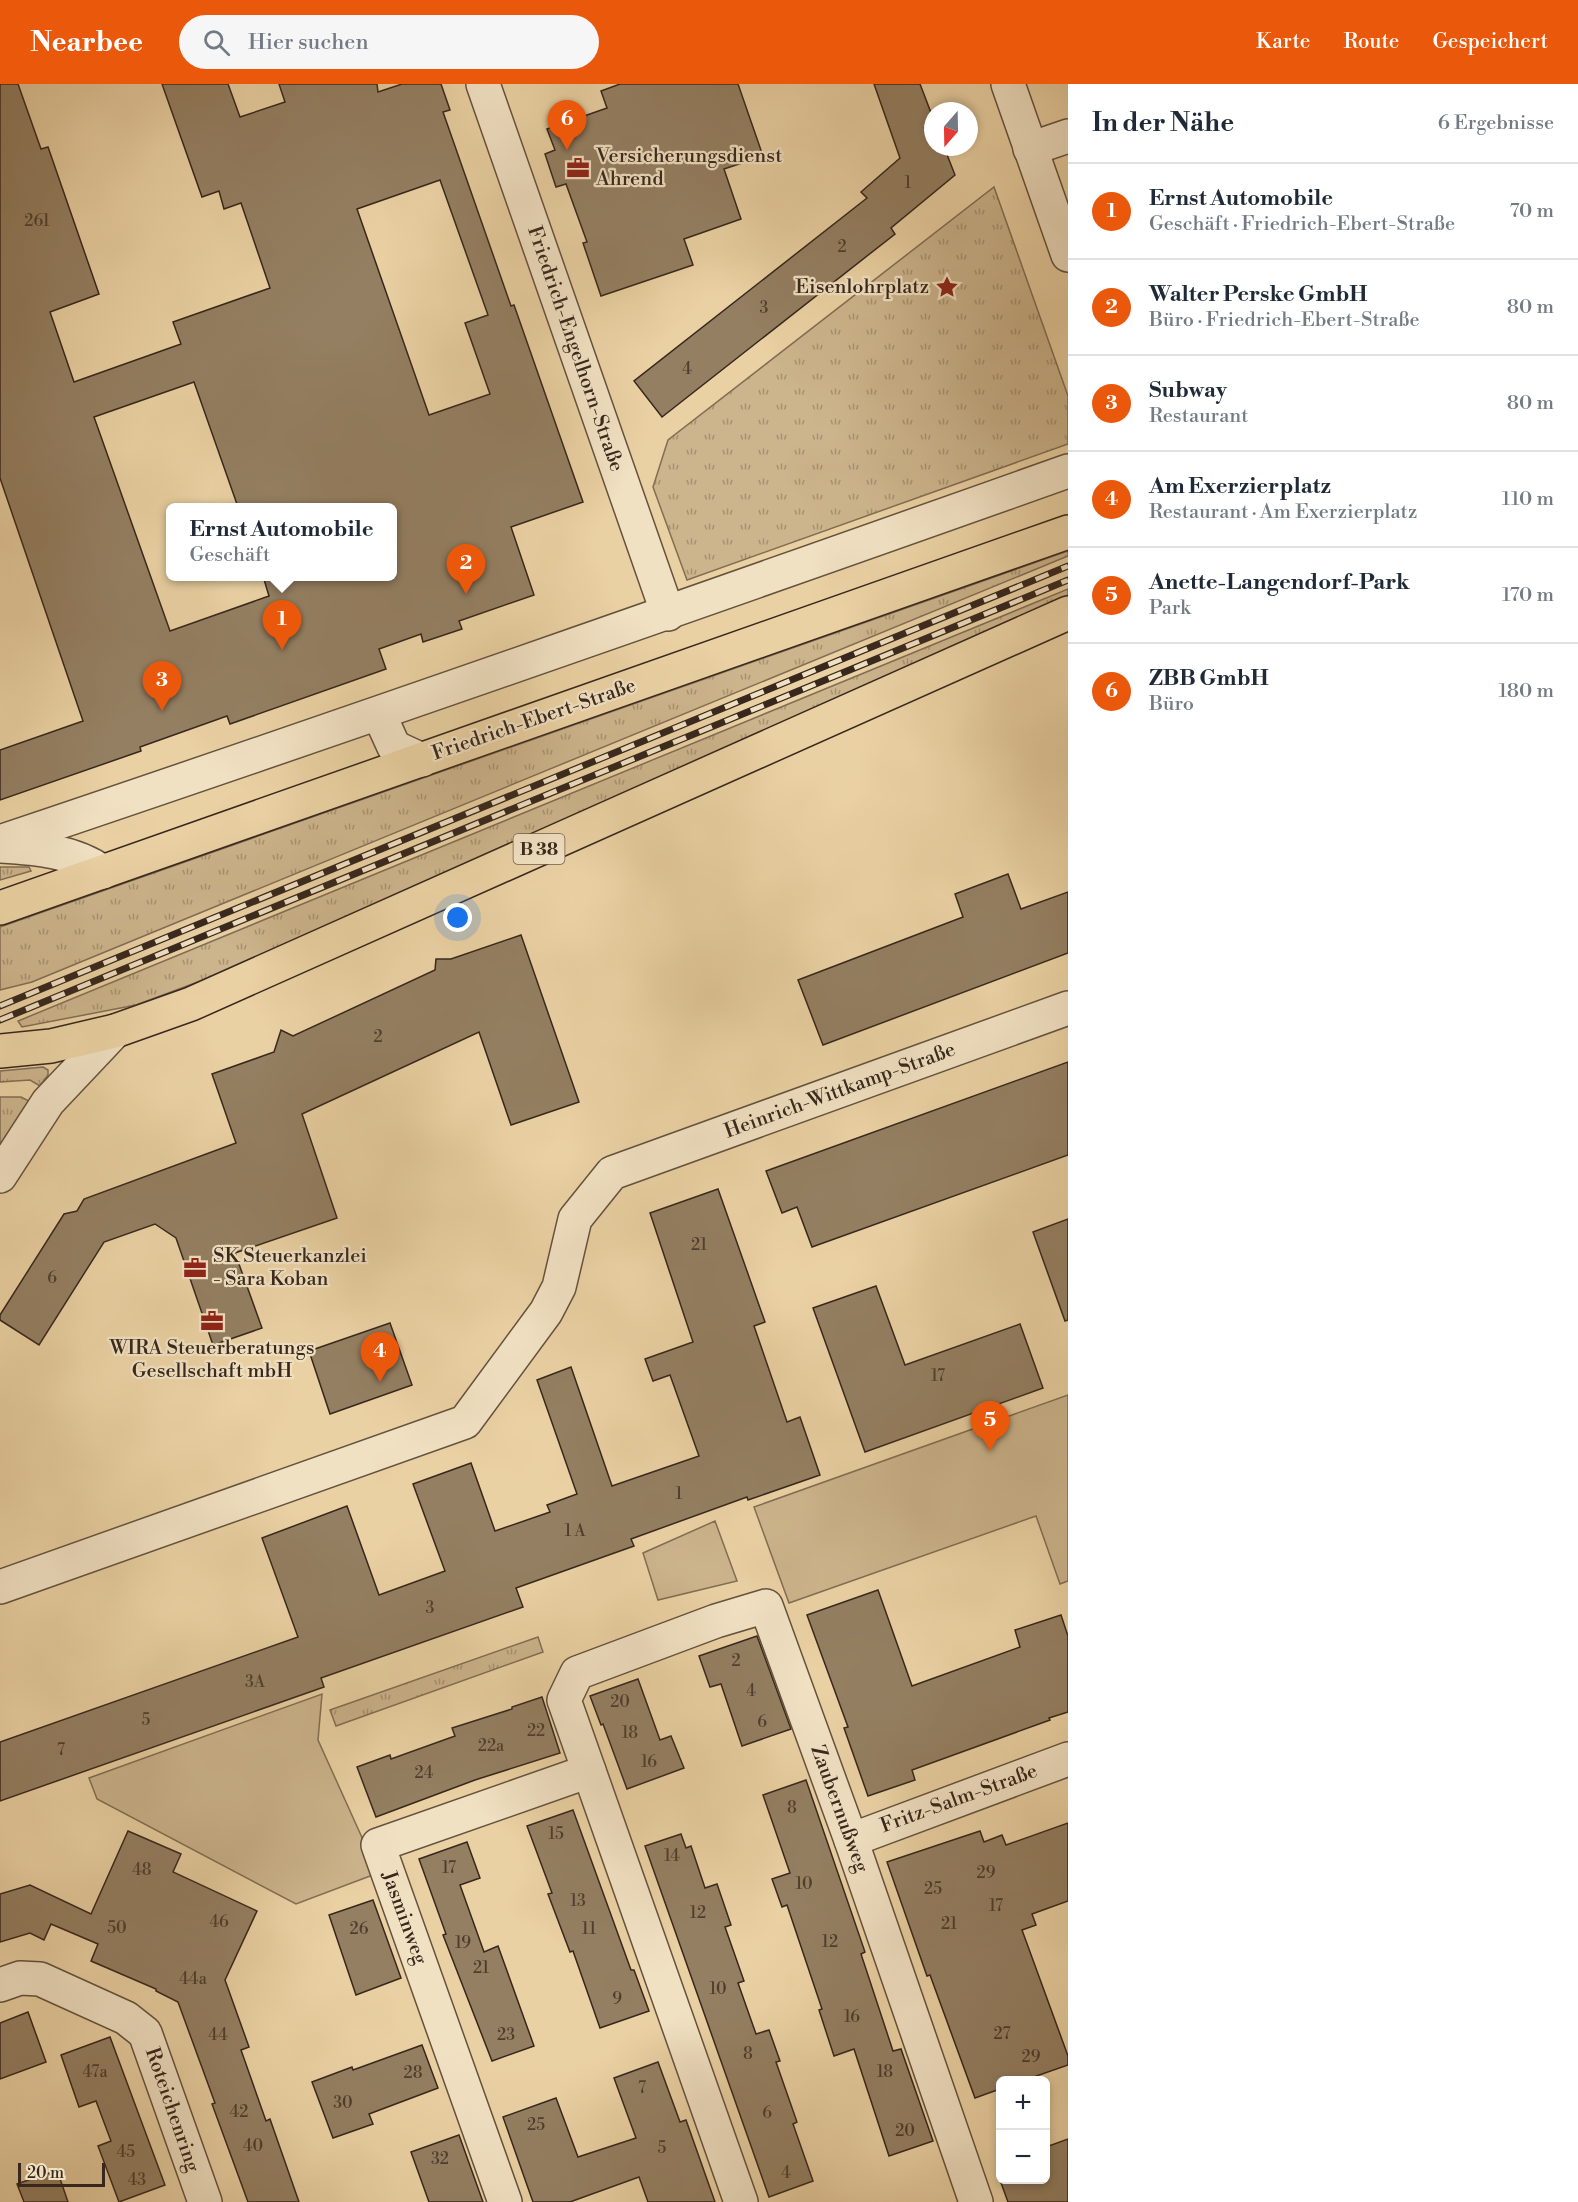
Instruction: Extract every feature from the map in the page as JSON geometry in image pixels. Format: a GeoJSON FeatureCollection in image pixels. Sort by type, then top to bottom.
{"type":"FeatureCollection","features":[{"type":"Feature","properties":{"kind":"main road","name":"Friedrich-Ebert-Straße"},"geometry":{"type":"LineString","coordinates":[[0,908],[1068,532]]}},
{"type":"Feature","properties":{"kind":"main road","name":"B 38"},"geometry":{"type":"LineString","coordinates":[[0,1051],[51,1046],[115,1031],[191,1004],[1068,613]]}},
{"type":"Feature","properties":{"kind":"street","name":"Friedrich-Engelhorn-Straße"},"geometry":{"type":"LineString","coordinates":[[483,84],[668,614]]}},
{"type":"Feature","properties":{"kind":"street"},"geometry":{"type":"LineString","coordinates":[[1008,84],[1068,255]]}},
{"type":"Feature","properties":{"kind":"street"},"geometry":{"type":"LineString","coordinates":[[1030,149],[1068,136]]}},
{"type":"Feature","properties":{"kind":"street"},"geometry":{"type":"LineString","coordinates":[[0,844],[668,614],[1068,471]]}},
{"type":"Feature","properties":{"kind":"street"},"geometry":{"type":"LineString","coordinates":[[380,714],[394,747],[422,760]]}},
{"type":"Feature","properties":{"kind":"street"},"geometry":{"type":"LineString","coordinates":[[0,844],[68,855],[85,861],[103,872]]}},
{"type":"Feature","properties":{"kind":"street","name":"Heinrich-Wittkamp-Straße"},"geometry":{"type":"LineString","coordinates":[[0,1587],[465,1422],[546,1312],[559,1287],[575,1219],[612,1173],[1068,1008]]}},
{"type":"Feature","properties":{"kind":"street"},"geometry":{"type":"LineString","coordinates":[[0,1176],[48,1102],[115,1031]]}},
{"type":"Feature","properties":{"kind":"street","name":"Zaubernußweg"},"geometry":{"type":"LineString","coordinates":[[589,1771],[564,1700],[577,1673],[716,1621],[766,1606],[851,1840],[976,2202]]}},
{"type":"Feature","properties":{"kind":"street","name":"Fritz-Salm-Straße"},"geometry":{"type":"LineString","coordinates":[[851,1840],[1068,1759]]}},
{"type":"Feature","properties":{"kind":"street"},"geometry":{"type":"LineString","coordinates":[[589,1771],[741,2202]]}},
{"type":"Feature","properties":{"kind":"street","name":"Jasminweg"},"geometry":{"type":"LineString","coordinates":[[505,2202],[378,1845],[589,1771]]}},
{"type":"Feature","properties":{"kind":"street","name":"Roteichenring"},"geometry":{"type":"LineString","coordinates":[[0,1985],[21,1978],[40,1979],[126,2018],[145,2033],[202,2201]]}},
{"type":"Feature","properties":{"kind":"green space","name":"Eisenlohrplatz"},"geometry":{"type":"Polygon","coordinates":[[[994,187],[1068,396],[1068,444],[687,580],[653,487],[668,440],[994,187]]]}},
{"type":"Feature","properties":{"kind":"green space"},"geometry":{"type":"Polygon","coordinates":[[[1068,551],[1068,556],[32,982],[0,990],[0,927],[1068,551]]]}},
{"type":"Feature","properties":{"kind":"green space"},"geometry":{"type":"Polygon","coordinates":[[[1068,589],[1068,595],[214,976],[136,1005],[22,1027],[18,1021],[1068,589]]]}},
{"type":"Feature","properties":{"kind":"green space"},"geometry":{"type":"Polygon","coordinates":[[[0,867],[29,867],[31,871],[0,880],[0,867]]]}},
{"type":"Feature","properties":{"kind":"green space"},"geometry":{"type":"Polygon","coordinates":[[[43,1067],[48,1070],[48,1075],[40,1086],[30,1080],[0,1082],[0,1071],[43,1067]]]}},
{"type":"Feature","properties":{"kind":"green space"},"geometry":{"type":"Polygon","coordinates":[[[0,1097],[21,1097],[29,1101],[0,1145],[0,1097]]]}},
{"type":"Feature","properties":{"kind":"green space"},"geometry":{"type":"Polygon","coordinates":[[[1068,1395],[1068,1581],[1060,1584],[1036,1516],[789,1603],[754,1507],[1068,1395]]]}},
{"type":"Feature","properties":{"kind":"green space"},"geometry":{"type":"Polygon","coordinates":[[[715,1521],[737,1581],[658,1600],[643,1553],[715,1521]]]}},
{"type":"Feature","properties":{"kind":"green space"},"geometry":{"type":"Polygon","coordinates":[[[538,1637],[543,1652],[336,1726],[330,1710],[538,1637]]]}},
{"type":"Feature","properties":{"kind":"green space"},"geometry":{"type":"Polygon","coordinates":[[[322,1694],[318,1740],[378,1873],[296,1904],[97,1799],[89,1778],[322,1694]]]}},
{"type":"Feature","properties":{"kind":"building"},"geometry":{"type":"Polygon","coordinates":[[[0,84],[18,84],[41,149],[48,147],[99,294],[50,312],[74,382],[181,344],[173,322],[270,288],[241,203],[224,209],[219,191],[202,197],[162,84],[228,84],[240,117],[285,102],[279,84],[377,84],[378,92],[402,84],[441,84],[450,110],[443,112],[583,502],[511,527],[534,595],[459,621],[462,629],[423,642],[421,634],[379,649],[386,669],[230,724],[227,716],[140,747],[141,751],[0,800],[0,750],[83,721],[0,478],[0,84]],[[440,180],[357,209],[429,415],[490,394],[465,323],[488,315],[440,180]]]}},
{"type":"Feature","properties":{"kind":"building"},"geometry":{"type":"Polygon","coordinates":[[[620,84],[738,84],[763,156],[724,169],[741,219],[684,239],[693,265],[601,296],[583,243],[587,242],[566,184],[556,187],[545,154],[555,150],[547,129],[607,108],[601,91],[620,84]]]}},
{"type":"Feature","properties":{"kind":"building"},"geometry":{"type":"Polygon","coordinates":[[[874,84],[920,84],[927,102],[924,102],[924,156],[948,156],[955,175],[891,228],[895,234],[662,417],[634,381],[867,198],[861,192],[900,158],[874,84]]]}},
{"type":"Feature","properties":{"kind":"building"},"geometry":{"type":"Polygon","coordinates":[[[1008,874],[1021,909],[1068,892],[1068,953],[823,1045],[798,980],[963,917],[955,894],[1008,874]]]}},
{"type":"Feature","properties":{"kind":"building"},"geometry":{"type":"Polygon","coordinates":[[[521,935],[579,1102],[511,1125],[479,1032],[302,1114],[337,1218],[235,1253],[262,1328],[213,1345],[176,1238],[155,1224],[104,1242],[39,1345],[0,1320],[0,1315],[64,1214],[77,1211],[84,1199],[236,1143],[212,1074],[274,1052],[281,1030],[293,1036],[435,970],[436,959],[451,959],[521,935]]]}},
{"type":"Feature","properties":{"kind":"building"},"geometry":{"type":"Polygon","coordinates":[[[1068,1062],[1068,1155],[812,1247],[797,1207],[782,1213],[766,1171],[1068,1062]]]}},
{"type":"Feature","properties":{"kind":"building"},"geometry":{"type":"Polygon","coordinates":[[[718,1189],[765,1322],[754,1326],[787,1422],[800,1417],[820,1475],[748,1500],[747,1497],[631,1539],[634,1546],[516,1588],[523,1607],[321,1678],[324,1687],[0,1801],[0,1742],[298,1637],[262,1538],[347,1506],[379,1595],[445,1571],[413,1484],[471,1463],[495,1531],[550,1512],[547,1505],[577,1494],[537,1380],[571,1367],[612,1486],[699,1456],[670,1375],[653,1381],[645,1359],[693,1342],[650,1213],[718,1189]]]}},
{"type":"Feature","properties":{"kind":"building"},"geometry":{"type":"Polygon","coordinates":[[[1068,1219],[1068,1320],[1065,1321],[1033,1232],[1068,1219]]]}},
{"type":"Feature","properties":{"kind":"building"},"geometry":{"type":"Polygon","coordinates":[[[876,1286],[905,1365],[1020,1324],[1043,1388],[865,1452],[813,1308],[876,1286]]]}},
{"type":"Feature","properties":{"kind":"building"},"geometry":{"type":"Polygon","coordinates":[[[390,1323],[412,1385],[330,1414],[309,1351],[390,1323]]]}},
{"type":"Feature","properties":{"kind":"building"},"geometry":{"type":"Polygon","coordinates":[[[878,1590],[912,1686],[1020,1647],[1015,1630],[1061,1615],[1068,1636],[1068,1712],[912,1770],[915,1780],[868,1796],[844,1728],[848,1727],[807,1615],[878,1590]]]}},
{"type":"Feature","properties":{"kind":"building"},"geometry":{"type":"Polygon","coordinates":[[[757,1636],[791,1729],[742,1746],[721,1684],[710,1687],[699,1656],[757,1636]]]}},
{"type":"Feature","properties":{"kind":"building"},"geometry":{"type":"Polygon","coordinates":[[[638,1679],[660,1740],[671,1736],[684,1768],[627,1789],[590,1696],[638,1679]]]}},
{"type":"Feature","properties":{"kind":"building"},"geometry":{"type":"Polygon","coordinates":[[[542,1697],[560,1753],[475,1780],[376,1817],[357,1767],[390,1755],[391,1759],[455,1736],[452,1728],[542,1697]]]}},
{"type":"Feature","properties":{"kind":"building"},"geometry":{"type":"Polygon","coordinates":[[[806,1780],[865,1952],[861,1954],[893,2051],[901,2049],[933,2141],[889,2156],[854,2049],[834,2056],[819,2010],[822,2009],[787,1905],[782,1907],[772,1879],[790,1873],[763,1795],[806,1780]]]}},
{"type":"Feature","properties":{"kind":"building"},"geometry":{"type":"Polygon","coordinates":[[[573,1810],[631,1970],[634,1970],[649,2011],[600,2028],[573,1951],[570,1952],[548,1894],[552,1893],[527,1826],[573,1810]]]}},
{"type":"Feature","properties":{"kind":"building"},"geometry":{"type":"Polygon","coordinates":[[[1068,1823],[1068,1901],[1032,1914],[1036,1925],[1022,1930],[1068,2056],[1068,2065],[1036,2076],[996,2076],[996,2090],[975,2098],[930,1975],[927,1976],[887,1862],[980,1831],[984,1842],[1002,1835],[1006,1845],[1068,1823]]]}},
{"type":"Feature","properties":{"kind":"building"},"geometry":{"type":"Polygon","coordinates":[[[128,1831],[181,1854],[173,1872],[257,1911],[225,1980],[249,2047],[241,2050],[266,2121],[270,2119],[299,2202],[248,2202],[178,2002],[156,1989],[91,1961],[98,1944],[51,1924],[44,1940],[30,1933],[0,1942],[0,1894],[30,1885],[91,1914],[128,1831]]]}},
{"type":"Feature","properties":{"kind":"building"},"geometry":{"type":"Polygon","coordinates":[[[681,1834],[686,1848],[691,1846],[705,1888],[717,1884],[731,1925],[725,1927],[744,1981],[738,1983],[756,2034],[769,2030],[780,2061],[776,2062],[797,2122],[793,2124],[813,2181],[769,2197],[645,1846],[681,1834]]]}},
{"type":"Feature","properties":{"kind":"building"},"geometry":{"type":"Polygon","coordinates":[[[467,1842],[480,1878],[460,1885],[484,1952],[498,1946],[534,2046],[492,2061],[443,1935],[446,1934],[419,1859],[467,1842]]]}},
{"type":"Feature","properties":{"kind":"building"},"geometry":{"type":"Polygon","coordinates":[[[373,1900],[401,1978],[356,1995],[329,1915],[373,1900]]]}},
{"type":"Feature","properties":{"kind":"building"},"geometry":{"type":"Polygon","coordinates":[[[28,2012],[46,2062],[0,2079],[0,2023],[28,2012]]]}},
{"type":"Feature","properties":{"kind":"building"},"geometry":{"type":"Polygon","coordinates":[[[110,2037],[165,2185],[119,2202],[98,2146],[111,2141],[96,2101],[79,2107],[61,2055],[110,2037]]]}},
{"type":"Feature","properties":{"kind":"building"},"geometry":{"type":"Polygon","coordinates":[[[422,2045],[438,2088],[369,2114],[373,2124],[333,2138],[312,2082],[422,2045]]]}},
{"type":"Feature","properties":{"kind":"building"},"geometry":{"type":"Polygon","coordinates":[[[658,2062],[680,2122],[686,2120],[715,2202],[648,2202],[639,2177],[570,2202],[533,2202],[503,2117],[556,2098],[578,2157],[636,2138],[614,2078],[658,2062]]]}},
{"type":"Feature","properties":{"kind":"building"},"geometry":{"type":"Polygon","coordinates":[[[459,2135],[483,2202],[429,2202],[411,2152],[459,2135]]]}},
{"type":"Feature","properties":{"kind":"building"},"geometry":{"type":"Polygon","coordinates":[[[1068,2139],[1068,2202],[1008,2202],[1001,2184],[1050,2184],[1050,2146],[1068,2139]]]}},
{"type":"Feature","properties":{"kind":"building"},"geometry":{"type":"Polygon","coordinates":[[[57,2170],[68,2202],[24,2202],[17,2184],[57,2170]]]}},
{"type":"Feature","properties":{"kind":"railway"},"geometry":{"type":"LineString","coordinates":[[0,1006],[1068,566]]}},
{"type":"Feature","properties":{"kind":"railway"},"geometry":{"type":"LineString","coordinates":[[0,1020],[1068,580]]}},
{"type":"Feature","properties":{"kind":"place","name":"ZBB GmbH"},"geometry":{"type":"Point","coordinates":[567,150]}},
{"type":"Feature","properties":{"kind":"place","name":"Versicherungsdienst Ahrend"},"geometry":{"type":"Point","coordinates":[578,168]}},
{"type":"Feature","properties":{"kind":"place","name":"Eisenlohrplatz"},"geometry":{"type":"Point","coordinates":[947,287]}},
{"type":"Feature","properties":{"kind":"place","name":"Walter Perske GmbH"},"geometry":{"type":"Point","coordinates":[466,594]}},
{"type":"Feature","properties":{"kind":"place","name":"Ernst Automobile"},"geometry":{"type":"Point","coordinates":[282,650]}},
{"type":"Feature","properties":{"kind":"place","name":"Subway"},"geometry":{"type":"Point","coordinates":[162,711]}},
{"type":"Feature","properties":{"kind":"place","name":"SK Steuerkanzlei - Sara Koban"},"geometry":{"type":"Point","coordinates":[195,1268]}},
{"type":"Feature","properties":{"kind":"place","name":"WIRA Steuerberatungs Gesellschaft mbH"},"geometry":{"type":"Point","coordinates":[212,1321]}},
{"type":"Feature","properties":{"kind":"place","name":"Am Exerzierplatz"},"geometry":{"type":"Point","coordinates":[380,1382]}},
{"type":"Feature","properties":{"kind":"place","name":"Anette-Langendorf-Park"},"geometry":{"type":"Point","coordinates":[990,1451]}}]}
